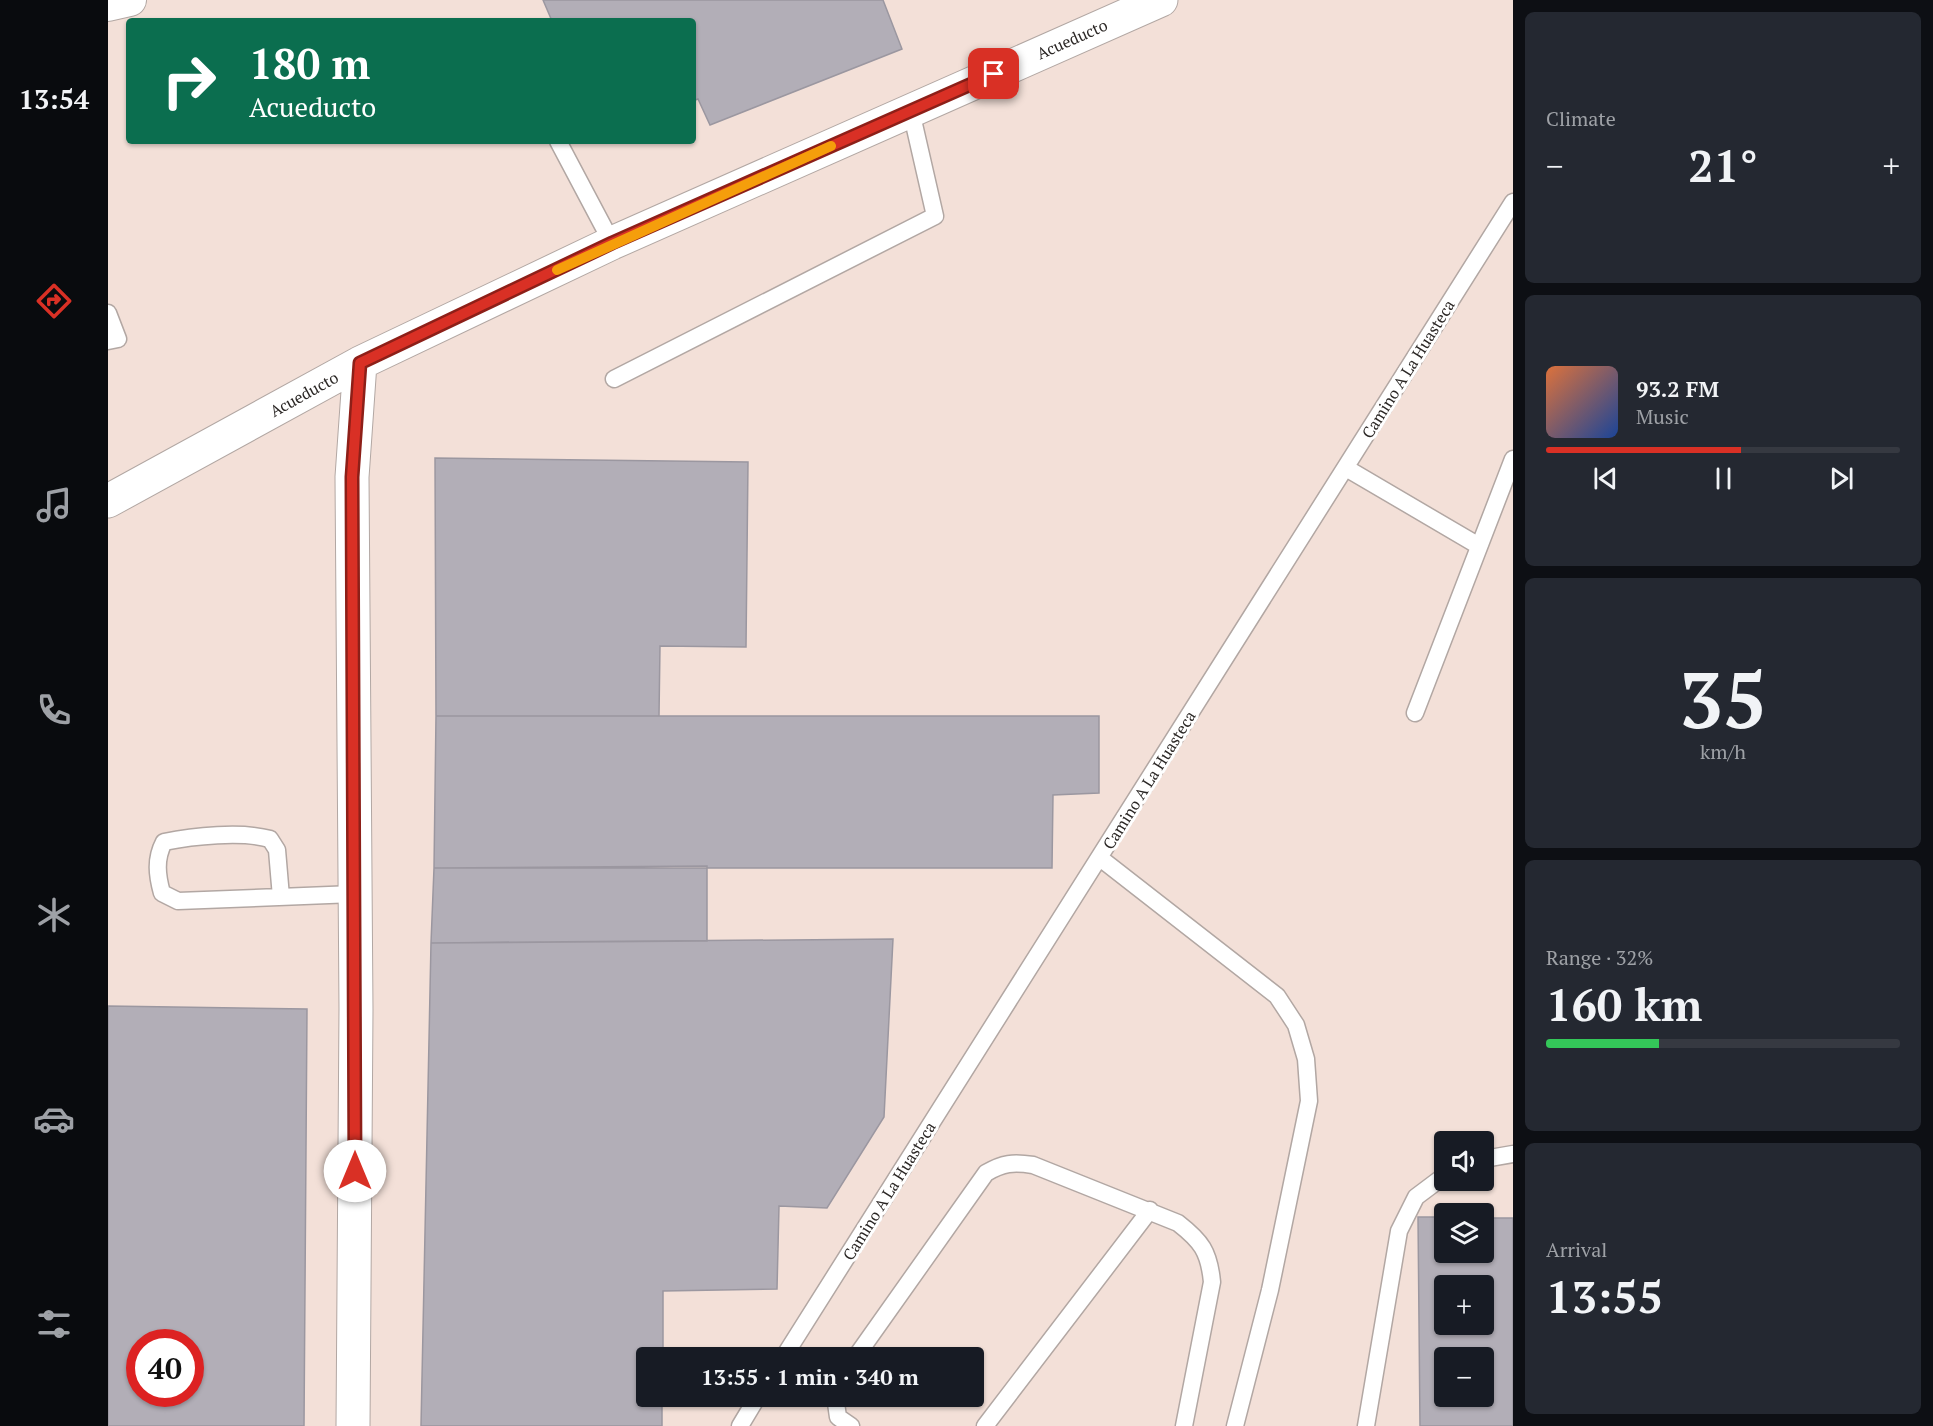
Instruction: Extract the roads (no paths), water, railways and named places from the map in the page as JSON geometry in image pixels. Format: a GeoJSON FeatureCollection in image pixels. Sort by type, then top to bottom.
{"type":"FeatureCollection","features":[{"type":"Feature","properties":{"kind":"street"},"geometry":{"type":"LineString","coordinates":[[108,5],[130,0]]}},
{"type":"Feature","properties":{"kind":"street","name":"Acueducto"},"geometry":{"type":"LineString","coordinates":[[108,501],[360,363],[612,243],[1161,0]]}},
{"type":"Feature","properties":{"kind":"street"},"geometry":{"type":"LineString","coordinates":[[353,1426],[352,477],[360,363]]}},
{"type":"Feature","properties":{"kind":"lane"},"geometry":{"type":"LineString","coordinates":[[614,379],[935,216],[911,111]]}},
{"type":"Feature","properties":{"kind":"lane"},"geometry":{"type":"LineString","coordinates":[[560,144],[612,243]]}},
{"type":"Feature","properties":{"kind":"lane","name":"Camino A La Huasteca"},"geometry":{"type":"LineString","coordinates":[[790,1347],[1513,202]]}},
{"type":"Feature","properties":{"kind":"lane"},"geometry":{"type":"LineString","coordinates":[[108,313],[118,339],[108,341]]}},
{"type":"Feature","properties":{"kind":"lane"},"geometry":{"type":"LineString","coordinates":[[1415,713],[1513,459]]}},
{"type":"Feature","properties":{"kind":"lane"},"geometry":{"type":"LineString","coordinates":[[1346,468],[1479,546]]}},
{"type":"Feature","properties":{"kind":"lane"},"geometry":{"type":"LineString","coordinates":[[281,897],[277,850],[270,839],[256,835],[178,839],[164,842],[157,854],[158,878],[162,893],[178,902],[354,894]]}},
{"type":"Feature","properties":{"kind":"lane"},"geometry":{"type":"LineString","coordinates":[[1100,858],[1277,996],[1296,1025],[1306,1059],[1309,1101],[1270,1290],[1235,1426]]}},
{"type":"Feature","properties":{"kind":"lane"},"geometry":{"type":"LineString","coordinates":[[1494,1157],[1513,1154]]}},
{"type":"Feature","properties":{"kind":"lane"},"geometry":{"type":"LineString","coordinates":[[863,1347],[986,1173],[1000,1165],[1014,1162],[1033,1165],[1150,1210],[1178,1223],[1198,1239],[1210,1261],[1212,1282],[1184,1426]]}},
{"type":"Feature","properties":{"kind":"lane"},"geometry":{"type":"LineString","coordinates":[[1366,1426],[1399,1231],[1416,1197],[1434,1184]]}},
{"type":"Feature","properties":{"kind":"lane"},"geometry":{"type":"LineString","coordinates":[[985,1426],[1150,1210]]}},
{"type":"Feature","properties":{"kind":"lane"},"geometry":{"type":"LineString","coordinates":[[740,1426],[751,1407]]}},
{"type":"Feature","properties":{"kind":"lane"},"geometry":{"type":"LineString","coordinates":[[837,1407],[838,1417],[851,1426]]}}]}
